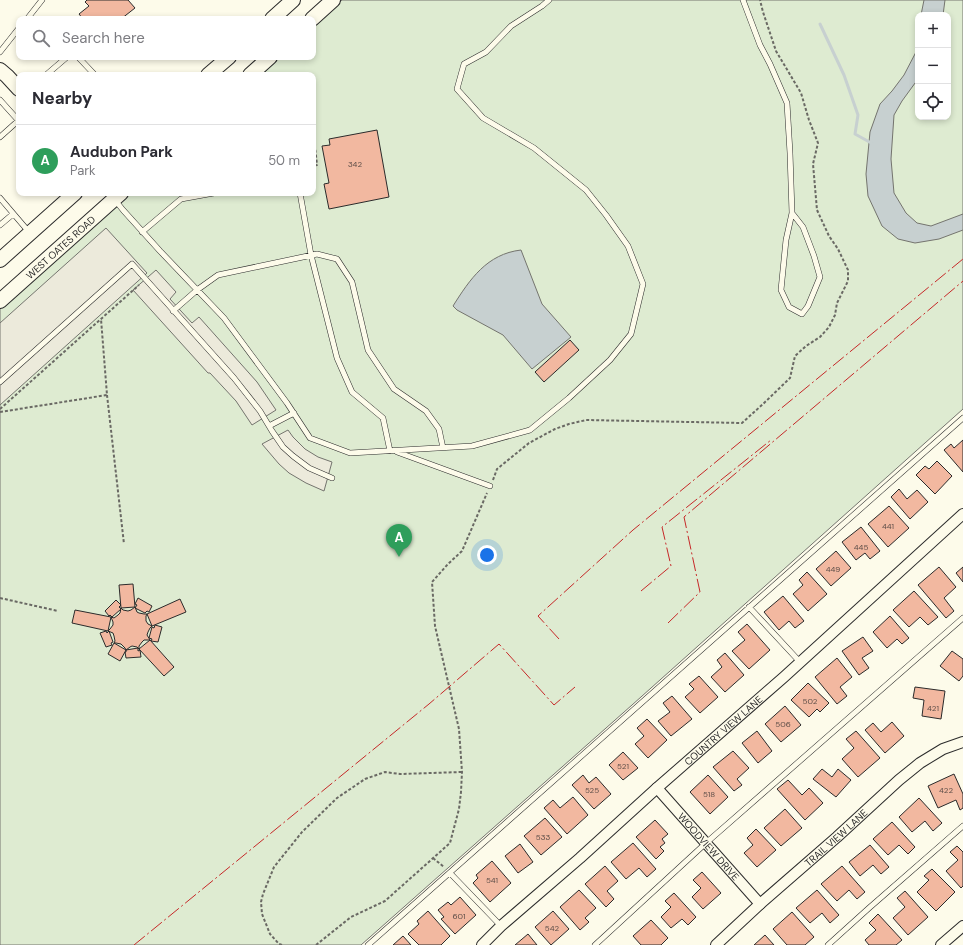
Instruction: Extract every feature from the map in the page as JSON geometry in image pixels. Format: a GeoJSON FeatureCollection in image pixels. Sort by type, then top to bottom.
{"type":"FeatureCollection","features":[{"type":"Feature","properties":{"kind":"main road"},"geometry":{"type":"LineString","coordinates":[[275,16],[293,0]]}},
{"type":"Feature","properties":{"kind":"main road"},"geometry":{"type":"LineString","coordinates":[[315,16],[333,0]]}},
{"type":"Feature","properties":{"kind":"main road"},"geometry":{"type":"LineString","coordinates":[[212,72],[226,60]]}},
{"type":"Feature","properties":{"kind":"main road"},"geometry":{"type":"LineString","coordinates":[[253,72],[267,60]]}},
{"type":"Feature","properties":{"kind":"main road"},"geometry":{"type":"LineString","coordinates":[[0,70],[16,86]]}},
{"type":"Feature","properties":{"kind":"main road"},"geometry":{"type":"LineString","coordinates":[[0,260],[72,196]]}},
{"type":"Feature","properties":{"kind":"main road","name":"WEST OATES ROAD"},"geometry":{"type":"LineString","coordinates":[[0,301],[114,196]]}},
{"type":"Feature","properties":{"kind":"street","name":"COUNTRY VIEW LANE"},"geometry":{"type":"LineString","coordinates":[[482,945],[501,926],[580,858],[800,662],[963,514]]}},
{"type":"Feature","properties":{"kind":"street","name":"TRAIL VIEW LANE"},"geometry":{"type":"LineString","coordinates":[[716,945],[899,780],[920,763],[943,749],[963,742]]}},
{"type":"Feature","properties":{"kind":"street","name":"WOODVIEW DRIVE"},"geometry":{"type":"LineString","coordinates":[[657,788],[760,904]]}},
{"type":"Feature","properties":{"kind":"street"},"geometry":{"type":"LineString","coordinates":[[941,945],[963,926]]}},
{"type":"Feature","properties":{"kind":"lane"},"geometry":{"type":"LineString","coordinates":[[29,16],[42,0]]}},
{"type":"Feature","properties":{"kind":"lane"},"geometry":{"type":"LineString","coordinates":[[115,196],[117,203],[142,232],[224,318],[287,403],[310,438],[350,453],[472,446],[530,430],[569,398],[610,360],[631,334],[643,284],[628,246],[586,190],[534,148],[483,118],[457,89],[464,64],[486,52],[511,26],[549,0]]}},
{"type":"Feature","properties":{"kind":"lane"},"geometry":{"type":"LineString","coordinates":[[743,0],[760,45],[787,103],[792,212],[786,240],[781,290],[789,307],[802,314],[808,306],[820,277],[803,227],[792,212]]}},
{"type":"Feature","properties":{"kind":"lane"},"geometry":{"type":"LineString","coordinates":[[0,52],[16,32]]}},
{"type":"Feature","properties":{"kind":"lane"},"geometry":{"type":"LineString","coordinates":[[50,72],[64,60]]}},
{"type":"Feature","properties":{"kind":"lane"},"geometry":{"type":"LineString","coordinates":[[81,60],[91,72]]}},
{"type":"Feature","properties":{"kind":"lane"},"geometry":{"type":"LineString","coordinates":[[0,100],[16,117]]}},
{"type":"Feature","properties":{"kind":"lane"},"geometry":{"type":"LineString","coordinates":[[0,137],[16,123]]}},
{"type":"Feature","properties":{"kind":"lane"},"geometry":{"type":"LineString","coordinates":[[142,232],[181,199],[198,196]]}},
{"type":"Feature","properties":{"kind":"lane"},"geometry":{"type":"LineString","coordinates":[[301,196],[311,255],[337,358],[352,392],[383,418],[392,451]]}},
{"type":"Feature","properties":{"kind":"lane"},"geometry":{"type":"LineString","coordinates":[[0,198],[30,233]]}},
{"type":"Feature","properties":{"kind":"lane"},"geometry":{"type":"LineString","coordinates":[[0,225],[13,214]]}},
{"type":"Feature","properties":{"kind":"lane"},"geometry":{"type":"LineString","coordinates":[[174,311],[197,290],[218,275],[317,254],[337,259],[352,282],[368,350],[394,389],[426,411],[439,429],[443,448]]}},
{"type":"Feature","properties":{"kind":"lane"},"geometry":{"type":"LineString","coordinates":[[0,382],[132,264],[234,378],[260,411],[283,446],[309,468],[332,478]]}},
{"type":"Feature","properties":{"kind":"lane"},"geometry":{"type":"LineString","coordinates":[[269,426],[294,413]]}},
{"type":"Feature","properties":{"kind":"lane"},"geometry":{"type":"LineString","coordinates":[[368,945],[963,418]]}},
{"type":"Feature","properties":{"kind":"lane"},"geometry":{"type":"LineString","coordinates":[[392,451],[490,486]]}},
{"type":"Feature","properties":{"kind":"lane"},"geometry":{"type":"LineString","coordinates":[[749,607],[800,662]]}},
{"type":"Feature","properties":{"kind":"lane"},"geometry":{"type":"LineString","coordinates":[[595,945],[706,843],[963,618]]}},
{"type":"Feature","properties":{"kind":"lane"},"geometry":{"type":"LineString","coordinates":[[828,945],[963,826]]}},
{"type":"Feature","properties":{"kind":"lane"},"geometry":{"type":"LineString","coordinates":[[450,872],[501,926]]}},
{"type":"Feature","properties":{"kind":"path"},"geometry":{"type":"LineString","coordinates":[[316,945],[351,917],[385,901],[450,843],[459,809],[462,772],[459,729],[435,626],[432,582],[462,551],[497,469],[529,443],[555,429],[586,420],[742,423],[790,378],[795,356],[806,346],[820,337],[829,327],[835,315],[837,303],[848,280],[848,270],[817,210],[812,164],[818,144],[801,93],[776,51],[760,0]]}},
{"type":"Feature","properties":{"kind":"path"},"geometry":{"type":"LineString","coordinates":[[0,409],[139,285]]}},
{"type":"Feature","properties":{"kind":"path"},"geometry":{"type":"LineString","coordinates":[[101,319],[107,395],[124,544]]}},
{"type":"Feature","properties":{"kind":"path"},"geometry":{"type":"LineString","coordinates":[[0,412],[107,395]]}},
{"type":"Feature","properties":{"kind":"path"},"geometry":{"type":"LineString","coordinates":[[0,598],[58,611]]}},
{"type":"Feature","properties":{"kind":"path"},"geometry":{"type":"LineString","coordinates":[[282,945],[279,944],[270,934],[262,914],[261,902],[263,894],[274,867],[302,832],[337,798],[365,779],[385,772],[400,774],[462,772]]}},
{"type":"Feature","properties":{"kind":"path"},"geometry":{"type":"LineString","coordinates":[[433,858],[450,872]]}},
{"type":"Feature","properties":{"kind":"green space"},"geometry":{"type":"Polygon","coordinates":[[[342,0],[963,0],[963,409],[361,945],[0,945],[0,309],[127,196],[316,196],[316,72],[264,72],[277,60],[316,60],[316,24],[342,0]]]}},
{"type":"Feature","properties":{"kind":"shaded area"},"geometry":{"type":"Polygon","coordinates":[[[924,0],[945,0],[943,12],[922,12],[924,0]]]}},
{"type":"Feature","properties":{"kind":"shaded area"},"geometry":{"type":"Polygon","coordinates":[[[915,54],[915,83],[894,115],[891,159],[894,193],[906,213],[917,223],[931,226],[963,214],[963,230],[939,239],[915,243],[898,239],[882,226],[868,196],[866,174],[870,132],[880,104],[904,75],[915,54]]]}},
{"type":"Feature","properties":{"kind":"shaded area"},"geometry":{"type":"Polygon","coordinates":[[[106,228],[147,273],[0,405],[0,323],[106,228]]]}},
{"type":"Feature","properties":{"kind":"shaded area"},"geometry":{"type":"Polygon","coordinates":[[[521,250],[542,304],[571,337],[532,369],[503,335],[457,310],[453,306],[473,277],[489,262],[509,252],[521,250]]]}},
{"type":"Feature","properties":{"kind":"shaded area"},"geometry":{"type":"Polygon","coordinates":[[[156,270],[176,292],[170,299],[192,323],[199,317],[257,382],[276,410],[252,425],[236,401],[210,373],[208,373],[133,290],[156,270]]]}},
{"type":"Feature","properties":{"kind":"shaded area"},"geometry":{"type":"Polygon","coordinates":[[[288,430],[305,449],[318,457],[332,462],[324,491],[289,473],[262,444],[288,430]]]}},
{"type":"Feature","properties":{"kind":"building"},"geometry":{"type":"Polygon","coordinates":[[[87,0],[128,0],[135,8],[125,16],[81,16],[79,14],[89,6],[85,2],[87,0]]]}},
{"type":"Feature","properties":{"kind":"building"},"geometry":{"type":"Polygon","coordinates":[[[377,130],[389,197],[329,209],[324,184],[329,183],[322,146],[330,145],[329,139],[377,130]]]}},
{"type":"Feature","properties":{"kind":"building"},"geometry":{"type":"Polygon","coordinates":[[[570,340],[579,350],[544,382],[535,372],[570,340]]]}},
{"type":"Feature","properties":{"kind":"building"},"geometry":{"type":"Polygon","coordinates":[[[963,440],[963,472],[944,450],[951,444],[954,448],[963,440]]]}},
{"type":"Feature","properties":{"kind":"building"},"geometry":{"type":"Polygon","coordinates":[[[937,461],[952,476],[935,494],[916,475],[925,466],[929,469],[937,461]]]}},
{"type":"Feature","properties":{"kind":"building"},"geometry":{"type":"Polygon","coordinates":[[[899,489],[907,499],[917,490],[928,502],[910,519],[891,497],[899,489]]]}},
{"type":"Feature","properties":{"kind":"building"},"geometry":{"type":"Polygon","coordinates":[[[889,506],[909,528],[888,547],[868,524],[889,506]]]}},
{"type":"Feature","properties":{"kind":"building"},"geometry":{"type":"Polygon","coordinates":[[[861,527],[880,551],[870,559],[865,553],[856,560],[842,542],[861,527]]]}},
{"type":"Feature","properties":{"kind":"building"},"geometry":{"type":"Polygon","coordinates":[[[836,551],[851,568],[831,586],[816,569],[836,551]]]}},
{"type":"Feature","properties":{"kind":"building"},"geometry":{"type":"Polygon","coordinates":[[[939,567],[956,587],[944,598],[954,611],[946,618],[918,585],[939,567]]]}},
{"type":"Feature","properties":{"kind":"building"},"geometry":{"type":"Polygon","coordinates":[[[963,567],[963,582],[956,573],[963,567]]]}},
{"type":"Feature","properties":{"kind":"building"},"geometry":{"type":"Polygon","coordinates":[[[807,572],[827,594],[808,611],[793,594],[803,585],[799,580],[807,572]]]}},
{"type":"Feature","properties":{"kind":"building"},"geometry":{"type":"Polygon","coordinates":[[[133,584],[135,607],[121,608],[119,585],[133,584]]]}},
{"type":"Feature","properties":{"kind":"building"},"geometry":{"type":"Polygon","coordinates":[[[914,591],[938,617],[928,625],[920,617],[909,627],[893,610],[914,591]]]}},
{"type":"Feature","properties":{"kind":"building"},"geometry":{"type":"Polygon","coordinates":[[[783,596],[804,621],[795,628],[789,621],[779,630],[764,612],[783,596]]]}},
{"type":"Feature","properties":{"kind":"building"},"geometry":{"type":"Polygon","coordinates":[[[138,598],[152,606],[149,612],[147,611],[145,613],[135,608],[138,598]]]}},
{"type":"Feature","properties":{"kind":"building"},"geometry":{"type":"Polygon","coordinates":[[[180,599],[186,612],[152,626],[147,614],[180,599]]]}},
{"type":"Feature","properties":{"kind":"building"},"geometry":{"type":"Polygon","coordinates":[[[116,600],[121,605],[119,607],[121,609],[112,617],[110,615],[109,616],[105,611],[116,600]]]}},
{"type":"Feature","properties":{"kind":"building"},"geometry":{"type":"Polygon","coordinates":[[[135,607],[137,612],[147,614],[146,621],[152,626],[147,635],[150,640],[144,640],[139,646],[139,649],[132,646],[126,650],[121,644],[114,643],[113,633],[108,631],[113,625],[111,617],[114,618],[118,615],[121,608],[128,611],[135,607]]]}},
{"type":"Feature","properties":{"kind":"building"},"geometry":{"type":"Polygon","coordinates":[[[75,610],[111,617],[108,631],[72,623],[75,610]]]}},
{"type":"Feature","properties":{"kind":"building"},"geometry":{"type":"Polygon","coordinates":[[[890,616],[909,638],[902,644],[897,639],[887,648],[873,632],[890,616]]]}},
{"type":"Feature","properties":{"kind":"building"},"geometry":{"type":"Polygon","coordinates":[[[747,624],[770,650],[749,669],[732,651],[745,640],[738,632],[747,624]]]}},
{"type":"Feature","properties":{"kind":"building"},"geometry":{"type":"Polygon","coordinates":[[[155,625],[162,627],[158,642],[151,641],[152,639],[149,638],[152,627],[154,628],[155,625]]]}},
{"type":"Feature","properties":{"kind":"building"},"geometry":{"type":"Polygon","coordinates":[[[106,631],[107,633],[109,631],[113,642],[111,643],[112,645],[106,647],[100,633],[106,631]]]}},
{"type":"Feature","properties":{"kind":"building"},"geometry":{"type":"Polygon","coordinates":[[[863,637],[873,651],[862,658],[869,668],[859,675],[842,651],[863,637]]]}},
{"type":"Feature","properties":{"kind":"building"},"geometry":{"type":"Polygon","coordinates":[[[150,640],[174,667],[164,676],[139,649],[150,640]]]}},
{"type":"Feature","properties":{"kind":"building"},"geometry":{"type":"Polygon","coordinates":[[[114,643],[126,650],[120,661],[108,654],[114,643]]]}},
{"type":"Feature","properties":{"kind":"building"},"geometry":{"type":"Polygon","coordinates":[[[138,648],[138,651],[140,650],[141,657],[126,658],[126,650],[138,648]]]}},
{"type":"Feature","properties":{"kind":"building"},"geometry":{"type":"Polygon","coordinates":[[[952,651],[963,659],[963,676],[959,681],[940,666],[952,651]]]}},
{"type":"Feature","properties":{"kind":"building"},"geometry":{"type":"Polygon","coordinates":[[[725,653],[744,675],[725,692],[711,677],[722,667],[717,660],[725,653]]]}},
{"type":"Feature","properties":{"kind":"building"},"geometry":{"type":"Polygon","coordinates":[[[837,658],[852,677],[840,687],[847,696],[837,704],[815,677],[837,658]]]}},
{"type":"Feature","properties":{"kind":"building"},"geometry":{"type":"Polygon","coordinates":[[[699,676],[718,697],[700,713],[685,697],[694,689],[689,684],[699,676]]]}},
{"type":"Feature","properties":{"kind":"building"},"geometry":{"type":"Polygon","coordinates":[[[808,683],[829,703],[820,712],[817,709],[809,717],[791,700],[808,683]]]}},
{"type":"Feature","properties":{"kind":"building"},"geometry":{"type":"Polygon","coordinates":[[[915,687],[945,691],[941,719],[922,716],[924,700],[913,698],[915,687]]]}},
{"type":"Feature","properties":{"kind":"building"},"geometry":{"type":"Polygon","coordinates":[[[672,696],[692,719],[671,736],[658,721],[670,712],[663,703],[672,696]]]}},
{"type":"Feature","properties":{"kind":"building"},"geometry":{"type":"Polygon","coordinates":[[[785,706],[801,725],[781,742],[765,724],[785,706]]]}},
{"type":"Feature","properties":{"kind":"building"},"geometry":{"type":"Polygon","coordinates":[[[647,719],[667,740],[648,758],[635,744],[644,736],[637,728],[647,719]]]}},
{"type":"Feature","properties":{"kind":"building"},"geometry":{"type":"Polygon","coordinates":[[[892,722],[904,736],[885,753],[865,730],[873,723],[881,732],[892,722]]]}},
{"type":"Feature","properties":{"kind":"building"},"geometry":{"type":"Polygon","coordinates":[[[757,731],[772,751],[758,763],[742,743],[757,731]]]}},
{"type":"Feature","properties":{"kind":"building"},"geometry":{"type":"Polygon","coordinates":[[[856,731],[880,758],[858,777],[842,759],[854,748],[846,739],[856,731]]]}},
{"type":"Feature","properties":{"kind":"building"},"geometry":{"type":"Polygon","coordinates":[[[733,751],[749,768],[737,779],[742,785],[734,791],[713,767],[733,751]]]}},
{"type":"Feature","properties":{"kind":"building"},"geometry":{"type":"Polygon","coordinates":[[[623,752],[638,768],[623,780],[609,765],[623,752]]]}},
{"type":"Feature","properties":{"kind":"building"},"geometry":{"type":"Polygon","coordinates":[[[822,769],[832,777],[838,769],[851,780],[836,797],[813,779],[822,769]]]}},
{"type":"Feature","properties":{"kind":"building"},"geometry":{"type":"Polygon","coordinates":[[[954,774],[963,794],[963,808],[960,810],[956,800],[938,808],[928,786],[954,774]]]}},
{"type":"Feature","properties":{"kind":"building"},"geometry":{"type":"Polygon","coordinates":[[[583,775],[589,783],[596,777],[611,794],[594,809],[572,785],[583,775]]]}},
{"type":"Feature","properties":{"kind":"building"},"geometry":{"type":"Polygon","coordinates":[[[708,775],[728,797],[710,814],[690,792],[708,775]]]}},
{"type":"Feature","properties":{"kind":"building"},"geometry":{"type":"Polygon","coordinates":[[[788,780],[802,795],[809,788],[823,803],[805,820],[777,789],[788,780]]]}},
{"type":"Feature","properties":{"kind":"building"},"geometry":{"type":"Polygon","coordinates":[[[573,797],[588,815],[567,834],[544,808],[553,800],[560,808],[573,797]]]}},
{"type":"Feature","properties":{"kind":"building"},"geometry":{"type":"Polygon","coordinates":[[[919,798],[942,823],[933,831],[925,821],[912,832],[899,817],[919,798]]]}},
{"type":"Feature","properties":{"kind":"building"},"geometry":{"type":"Polygon","coordinates":[[[785,809],[802,828],[781,846],[764,828],[785,809]]]}},
{"type":"Feature","properties":{"kind":"building"},"geometry":{"type":"Polygon","coordinates":[[[545,818],[562,837],[541,855],[524,836],[545,818]]]}},
{"type":"Feature","properties":{"kind":"building"},"geometry":{"type":"Polygon","coordinates":[[[655,820],[668,834],[662,839],[665,843],[660,847],[664,851],[656,859],[636,837],[655,820]]]}},
{"type":"Feature","properties":{"kind":"building"},"geometry":{"type":"Polygon","coordinates":[[[892,822],[915,847],[908,854],[899,845],[888,855],[873,839],[892,822]]]}},
{"type":"Feature","properties":{"kind":"building"},"geometry":{"type":"Polygon","coordinates":[[[756,829],[776,850],[757,867],[744,853],[753,845],[747,838],[756,829]]]}},
{"type":"Feature","properties":{"kind":"building"},"geometry":{"type":"Polygon","coordinates":[[[633,843],[656,869],[647,877],[639,868],[626,879],[611,862],[633,843]]]}},
{"type":"Feature","properties":{"kind":"building"},"geometry":{"type":"Polygon","coordinates":[[[520,844],[533,862],[518,873],[505,856],[520,844]]]}},
{"type":"Feature","properties":{"kind":"building"},"geometry":{"type":"Polygon","coordinates":[[[870,845],[889,867],[881,874],[873,865],[860,876],[849,862],[870,845]]]}},
{"type":"Feature","properties":{"kind":"building"},"geometry":{"type":"Polygon","coordinates":[[[957,846],[963,852],[963,886],[961,888],[946,871],[958,860],[950,852],[957,846]]]}},
{"type":"Feature","properties":{"kind":"building"},"geometry":{"type":"Polygon","coordinates":[[[492,861],[511,883],[490,902],[473,883],[478,878],[476,875],[492,861]]]}},
{"type":"Feature","properties":{"kind":"building"},"geometry":{"type":"Polygon","coordinates":[[[605,866],[618,881],[607,891],[614,899],[606,907],[585,884],[605,866]]]}},
{"type":"Feature","properties":{"kind":"building"},"geometry":{"type":"Polygon","coordinates":[[[842,866],[865,892],[857,899],[849,890],[837,901],[821,884],[842,866]]]}},
{"type":"Feature","properties":{"kind":"building"},"geometry":{"type":"Polygon","coordinates":[[[932,869],[955,892],[936,911],[917,892],[929,880],[924,876],[932,869]]]}},
{"type":"Feature","properties":{"kind":"building"},"geometry":{"type":"Polygon","coordinates":[[[702,872],[721,893],[703,909],[692,897],[701,888],[693,880],[702,872]]]}},
{"type":"Feature","properties":{"kind":"building"},"geometry":{"type":"Polygon","coordinates":[[[579,890],[596,908],[585,918],[589,922],[580,930],[560,907],[579,890]]]}},
{"type":"Feature","properties":{"kind":"building"},"geometry":{"type":"Polygon","coordinates":[[[817,890],[839,915],[830,923],[822,913],[810,923],[796,908],[817,890]]]}},
{"type":"Feature","properties":{"kind":"building"},"geometry":{"type":"Polygon","coordinates":[[[905,891],[928,917],[908,935],[893,918],[905,907],[897,898],[905,891]]]}},
{"type":"Feature","properties":{"kind":"building"},"geometry":{"type":"Polygon","coordinates":[[[674,893],[696,917],[688,925],[682,919],[671,928],[661,917],[671,907],[665,901],[674,893]]]}},
{"type":"Feature","properties":{"kind":"building"},"geometry":{"type":"Polygon","coordinates":[[[460,897],[476,915],[455,934],[441,919],[444,917],[438,910],[448,902],[451,905],[460,897]]]}},
{"type":"Feature","properties":{"kind":"building"},"geometry":{"type":"Polygon","coordinates":[[[428,911],[450,936],[441,945],[419,945],[408,934],[419,924],[417,921],[428,911]]]}},
{"type":"Feature","properties":{"kind":"building"},"geometry":{"type":"Polygon","coordinates":[[[553,911],[569,929],[551,945],[535,927],[553,911]]]}},
{"type":"Feature","properties":{"kind":"building"},"geometry":{"type":"Polygon","coordinates":[[[792,912],[814,937],[805,945],[787,945],[773,929],[792,912]]]}},
{"type":"Feature","properties":{"kind":"building"},"geometry":{"type":"Polygon","coordinates":[[[878,914],[902,940],[896,945],[869,945],[865,940],[876,930],[869,923],[878,914]]]}},
{"type":"Feature","properties":{"kind":"building"},"geometry":{"type":"Polygon","coordinates":[[[651,920],[668,938],[661,945],[641,945],[633,936],[651,920]]]}},
{"type":"Feature","properties":{"kind":"building"},"geometry":{"type":"Polygon","coordinates":[[[528,934],[537,945],[515,945],[528,934]]]}},
{"type":"Feature","properties":{"kind":"building"},"geometry":{"type":"Polygon","coordinates":[[[765,935],[774,945],[754,945],[765,935]]]}},
{"type":"Feature","properties":{"kind":"building"},"geometry":{"type":"Polygon","coordinates":[[[403,936],[411,945],[393,945],[403,936]]]}},
{"type":"Feature","properties":{"kind":"waterway"},"geometry":{"type":"LineString","coordinates":[[820,24],[844,75],[858,115],[855,134],[873,144]]}},
{"type":"Feature","properties":{"kind":"power"},"geometry":{"type":"LineString","coordinates":[[559,639],[538,616],[633,530],[963,259]]}},
{"type":"Feature","properties":{"kind":"power"},"geometry":{"type":"LineString","coordinates":[[668,623],[700,592],[684,517],[963,281]]}},
{"type":"Feature","properties":{"kind":"power"},"geometry":{"type":"LineString","coordinates":[[641,591],[671,566],[662,527],[771,440]]}},
{"type":"Feature","properties":{"kind":"power"},"geometry":{"type":"LineString","coordinates":[[134,945],[429,704],[499,644],[554,705],[575,687]]}},
{"type":"Feature","properties":{"kind":"place","name":"Audubon Park"},"geometry":{"type":"Point","coordinates":[399,557]}}]}
